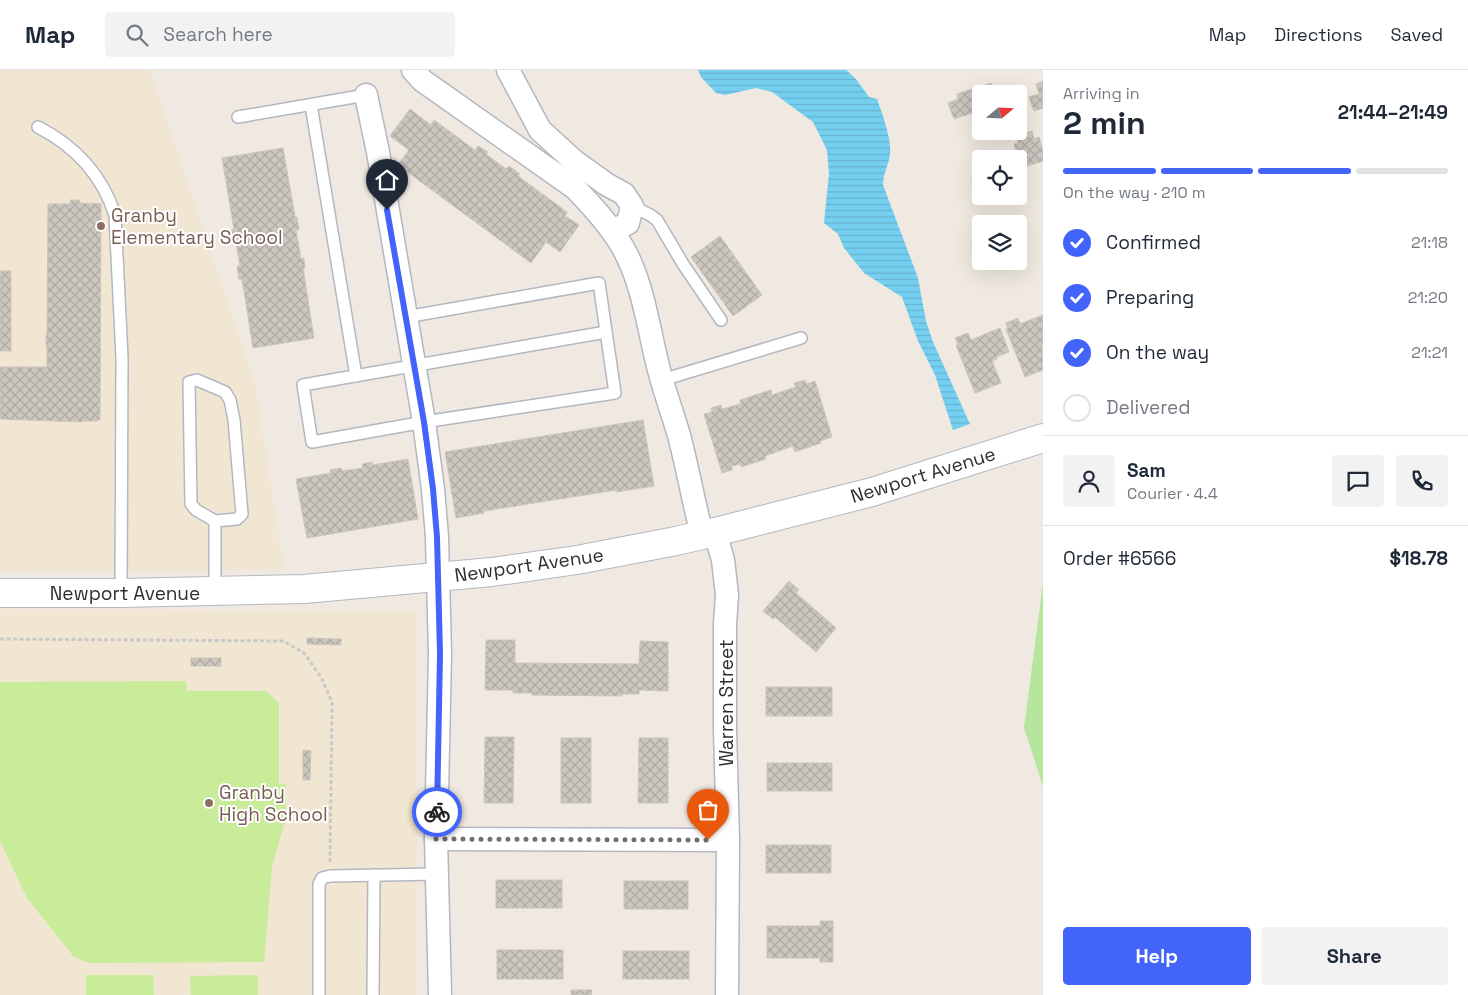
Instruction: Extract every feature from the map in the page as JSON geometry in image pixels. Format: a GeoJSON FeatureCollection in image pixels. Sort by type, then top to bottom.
{"type":"FeatureCollection","features":[{"type":"Feature","properties":{"kind":"street","name":"Warren Street"},"geometry":{"type":"LineString","coordinates":[[413,70],[423,81],[575,188],[613,231],[623,248],[636,279],[662,380],[708,533],[723,560],[727,595],[725,624],[728,840],[726,995]]}},
{"type":"Feature","properties":{"kind":"street"},"geometry":{"type":"LineString","coordinates":[[508,70],[540,130],[574,161],[606,184],[624,194],[632,206],[628,223],[613,231]]}},
{"type":"Feature","properties":{"kind":"street"},"geometry":{"type":"LineString","coordinates":[[366,95],[378,152],[424,422],[437,537],[440,654],[436,839],[440,995]]}},
{"type":"Feature","properties":{"kind":"street","name":"Newport Avenue"},"geometry":{"type":"LineString","coordinates":[[0,593],[215,592],[304,589],[438,578],[578,560],[676,541],[872,492],[1043,438]]}},
{"type":"Feature","properties":{"kind":"street"},"geometry":{"type":"LineString","coordinates":[[436,839],[728,840]]}},
{"type":"Feature","properties":{"kind":"lane"},"geometry":{"type":"LineString","coordinates":[[238,117],[366,95]]}},
{"type":"Feature","properties":{"kind":"lane"},"geometry":{"type":"LineString","coordinates":[[311,104],[356,376]]}},
{"type":"Feature","properties":{"kind":"lane"},"geometry":{"type":"LineString","coordinates":[[38,127],[55,136],[75,151],[91,170],[109,198],[114,215],[122,358],[120,593]]}},
{"type":"Feature","properties":{"kind":"lane"},"geometry":{"type":"LineString","coordinates":[[632,206],[657,220],[682,264],[722,320]]}},
{"type":"Feature","properties":{"kind":"lane"},"geometry":{"type":"LineString","coordinates":[[406,317],[599,283],[615,393],[424,422],[312,442],[303,385],[606,332]]}},
{"type":"Feature","properties":{"kind":"lane"},"geometry":{"type":"LineString","coordinates":[[662,380],[801,338]]}},
{"type":"Feature","properties":{"kind":"lane"},"geometry":{"type":"LineString","coordinates":[[197,380],[226,392],[230,400],[234,420],[242,514],[237,519],[215,521],[196,510],[191,504],[189,382],[197,380]]}},
{"type":"Feature","properties":{"kind":"lane"},"geometry":{"type":"LineString","coordinates":[[215,521],[215,592]]}},
{"type":"Feature","properties":{"kind":"lane"},"geometry":{"type":"LineString","coordinates":[[319,995],[319,884],[322,878],[330,876],[438,874]]}},
{"type":"Feature","properties":{"kind":"lane"},"geometry":{"type":"LineString","coordinates":[[373,995],[374,875]]}},
{"type":"Feature","properties":{"kind":"path"},"geometry":{"type":"LineString","coordinates":[[0,639],[283,641],[304,653],[321,676],[332,702],[330,876]]}},
{"type":"Feature","properties":{"kind":"shaded area","name":"Granby Elementary School"},"geometry":{"type":"Polygon","coordinates":[[[0,70],[150,70],[255,383],[284,569],[0,572],[0,70]]]}},
{"type":"Feature","properties":{"kind":"shaded area","name":"Granby High School"},"geometry":{"type":"Polygon","coordinates":[[[0,609],[417,611],[417,995],[0,995],[0,609]]]}},
{"type":"Feature","properties":{"kind":"green space"},"geometry":{"type":"Polygon","coordinates":[[[1043,583],[1043,786],[1024,728],[1043,583]]]}},
{"type":"Feature","properties":{"kind":"green space"},"geometry":{"type":"Polygon","coordinates":[[[186,681],[187,691],[266,691],[279,703],[279,784],[286,784],[286,817],[272,867],[264,962],[89,963],[74,957],[27,898],[0,841],[0,682],[186,681]]]}},
{"type":"Feature","properties":{"kind":"green space"},"geometry":{"type":"Polygon","coordinates":[[[86,975],[153,975],[154,995],[86,995],[86,975]]]}},
{"type":"Feature","properties":{"kind":"green space"},"geometry":{"type":"Polygon","coordinates":[[[258,975],[258,995],[191,995],[190,976],[258,975]]]}},
{"type":"Feature","properties":{"kind":"water"},"geometry":{"type":"Polygon","coordinates":[[[698,70],[846,70],[856,79],[869,97],[877,99],[890,141],[889,158],[883,185],[918,278],[926,321],[933,342],[970,424],[953,430],[935,375],[918,341],[902,297],[864,273],[844,248],[838,234],[824,223],[829,174],[827,150],[813,122],[772,92],[756,88],[725,95],[716,93],[701,77],[698,70]]]}},
{"type":"Feature","properties":{"kind":"building"},"geometry":{"type":"Polygon","coordinates":[[[1043,81],[1043,108],[1034,111],[1029,97],[1039,94],[1036,84],[1043,81]]]}},
{"type":"Feature","properties":{"kind":"building"},"geometry":{"type":"Polygon","coordinates":[[[972,89],[972,113],[954,119],[948,103],[958,99],[957,94],[972,89]]]}},
{"type":"Feature","properties":{"kind":"building"},"geometry":{"type":"Polygon","coordinates":[[[410,109],[431,125],[434,120],[475,150],[478,146],[488,152],[486,154],[506,169],[509,166],[520,174],[518,176],[567,212],[565,216],[579,225],[560,252],[546,242],[531,263],[398,165],[409,150],[390,136],[410,109]]]}},
{"type":"Feature","properties":{"kind":"building"},"geometry":{"type":"Polygon","coordinates":[[[1032,131],[1034,139],[1039,137],[1043,151],[1043,161],[1027,166],[1027,150],[1016,150],[1014,144],[1018,143],[1017,140],[1028,140],[1028,132],[1032,131]]]}},
{"type":"Feature","properties":{"kind":"building"},"geometry":{"type":"Polygon","coordinates":[[[283,148],[295,217],[297,217],[299,230],[296,230],[301,259],[304,258],[305,268],[303,268],[314,338],[253,348],[242,279],[239,279],[237,266],[240,266],[236,242],[233,242],[231,230],[234,229],[222,158],[283,148]]]}},
{"type":"Feature","properties":{"kind":"building","name":"Granby Elementary School"},"geometry":{"type":"Polygon","coordinates":[[[70,200],[79,200],[80,203],[101,204],[100,419],[98,421],[82,422],[0,419],[0,367],[47,367],[48,204],[69,204],[71,203],[70,200]]]}},
{"type":"Feature","properties":{"kind":"building"},"geometry":{"type":"Polygon","coordinates":[[[720,236],[762,295],[733,316],[691,257],[720,236]]]}},
{"type":"Feature","properties":{"kind":"building"},"geometry":{"type":"Polygon","coordinates":[[[0,271],[11,271],[11,351],[0,351],[0,271]]]}},
{"type":"Feature","properties":{"kind":"building"},"geometry":{"type":"Polygon","coordinates":[[[1043,315],[1043,370],[1025,377],[1006,329],[1008,328],[1006,323],[1018,318],[1020,324],[1043,315]]]}},
{"type":"Feature","properties":{"kind":"building"},"geometry":{"type":"Polygon","coordinates":[[[1000,328],[1009,352],[996,357],[997,359],[992,361],[1001,383],[975,393],[955,338],[968,333],[971,340],[1000,328]]]}},
{"type":"Feature","properties":{"kind":"building"},"geometry":{"type":"Polygon","coordinates":[[[805,380],[807,384],[815,381],[832,437],[795,452],[793,446],[765,456],[766,459],[741,467],[740,464],[732,466],[732,470],[722,473],[704,414],[712,412],[711,408],[721,405],[722,409],[741,404],[740,400],[771,390],[772,395],[796,387],[794,383],[805,380]]]}},
{"type":"Feature","properties":{"kind":"building"},"geometry":{"type":"Polygon","coordinates":[[[643,420],[654,486],[616,492],[616,490],[484,511],[484,513],[456,518],[445,452],[643,420]]]}},
{"type":"Feature","properties":{"kind":"building"},"geometry":{"type":"Polygon","coordinates":[[[408,459],[418,519],[307,538],[296,479],[331,473],[330,470],[341,468],[342,471],[363,468],[362,464],[372,462],[373,465],[408,459]]]}},
{"type":"Feature","properties":{"kind":"building"},"geometry":{"type":"Polygon","coordinates":[[[789,581],[799,590],[796,593],[836,628],[816,652],[775,617],[773,619],[763,611],[789,581]]]}},
{"type":"Feature","properties":{"kind":"building"},"geometry":{"type":"Polygon","coordinates":[[[307,638],[341,639],[341,645],[307,644],[307,638]]]}},
{"type":"Feature","properties":{"kind":"building"},"geometry":{"type":"Polygon","coordinates":[[[486,640],[515,640],[515,663],[639,664],[640,641],[668,642],[668,691],[639,690],[639,694],[622,694],[622,696],[532,695],[532,693],[513,693],[513,690],[485,690],[486,640]]]}},
{"type":"Feature","properties":{"kind":"building"},"geometry":{"type":"Polygon","coordinates":[[[191,658],[221,658],[221,666],[191,666],[191,658]]]}},
{"type":"Feature","properties":{"kind":"building"},"geometry":{"type":"Polygon","coordinates":[[[766,687],[832,687],[832,716],[766,716],[766,687]]]}},
{"type":"Feature","properties":{"kind":"building"},"geometry":{"type":"Polygon","coordinates":[[[485,737],[514,737],[513,803],[484,803],[485,737]]]}},
{"type":"Feature","properties":{"kind":"building"},"geometry":{"type":"Polygon","coordinates":[[[561,738],[591,738],[591,803],[561,803],[561,738]]]}},
{"type":"Feature","properties":{"kind":"building"},"geometry":{"type":"Polygon","coordinates":[[[639,738],[668,738],[668,803],[638,803],[639,738]]]}},
{"type":"Feature","properties":{"kind":"building"},"geometry":{"type":"Polygon","coordinates":[[[303,750],[311,751],[310,780],[303,780],[303,750]]]}},
{"type":"Feature","properties":{"kind":"building"},"geometry":{"type":"Polygon","coordinates":[[[767,763],[832,763],[832,791],[767,791],[767,763]]]}},
{"type":"Feature","properties":{"kind":"building"},"geometry":{"type":"Polygon","coordinates":[[[766,845],[831,845],[831,873],[766,873],[766,845]]]}},
{"type":"Feature","properties":{"kind":"building"},"geometry":{"type":"Polygon","coordinates":[[[496,880],[562,880],[562,908],[496,908],[496,880]]]}},
{"type":"Feature","properties":{"kind":"building"},"geometry":{"type":"Polygon","coordinates":[[[624,881],[688,881],[688,909],[624,909],[624,881]]]}},
{"type":"Feature","properties":{"kind":"building"},"geometry":{"type":"Polygon","coordinates":[[[820,921],[833,921],[833,962],[820,962],[820,958],[767,958],[767,926],[820,926],[820,921]]]}},
{"type":"Feature","properties":{"kind":"building"},"geometry":{"type":"Polygon","coordinates":[[[497,950],[563,950],[563,979],[497,979],[497,950]]]}},
{"type":"Feature","properties":{"kind":"building"},"geometry":{"type":"Polygon","coordinates":[[[623,951],[689,951],[689,979],[623,979],[623,951]]]}},
{"type":"Feature","properties":{"kind":"building"},"geometry":{"type":"Polygon","coordinates":[[[571,990],[592,990],[591,995],[571,995],[571,990]]]}},
{"type":"Feature","properties":{"kind":"way so far"},"geometry":{"type":"LineString","coordinates":[[437,812],[436,839],[708,840]]}},
{"type":"Feature","properties":{"kind":"place","name":"Granby Elementary School"},"geometry":{"type":"Point","coordinates":[101,226]}},
{"type":"Feature","properties":{"kind":"place","name":"Granby High School"},"geometry":{"type":"Point","coordinates":[209,803]}},
{"type":"Feature","properties":{"kind":"route"},"geometry":{"type":"LineString","coordinates":[[387,210],[424,422],[437,537],[440,654],[437,812]]}}]}
